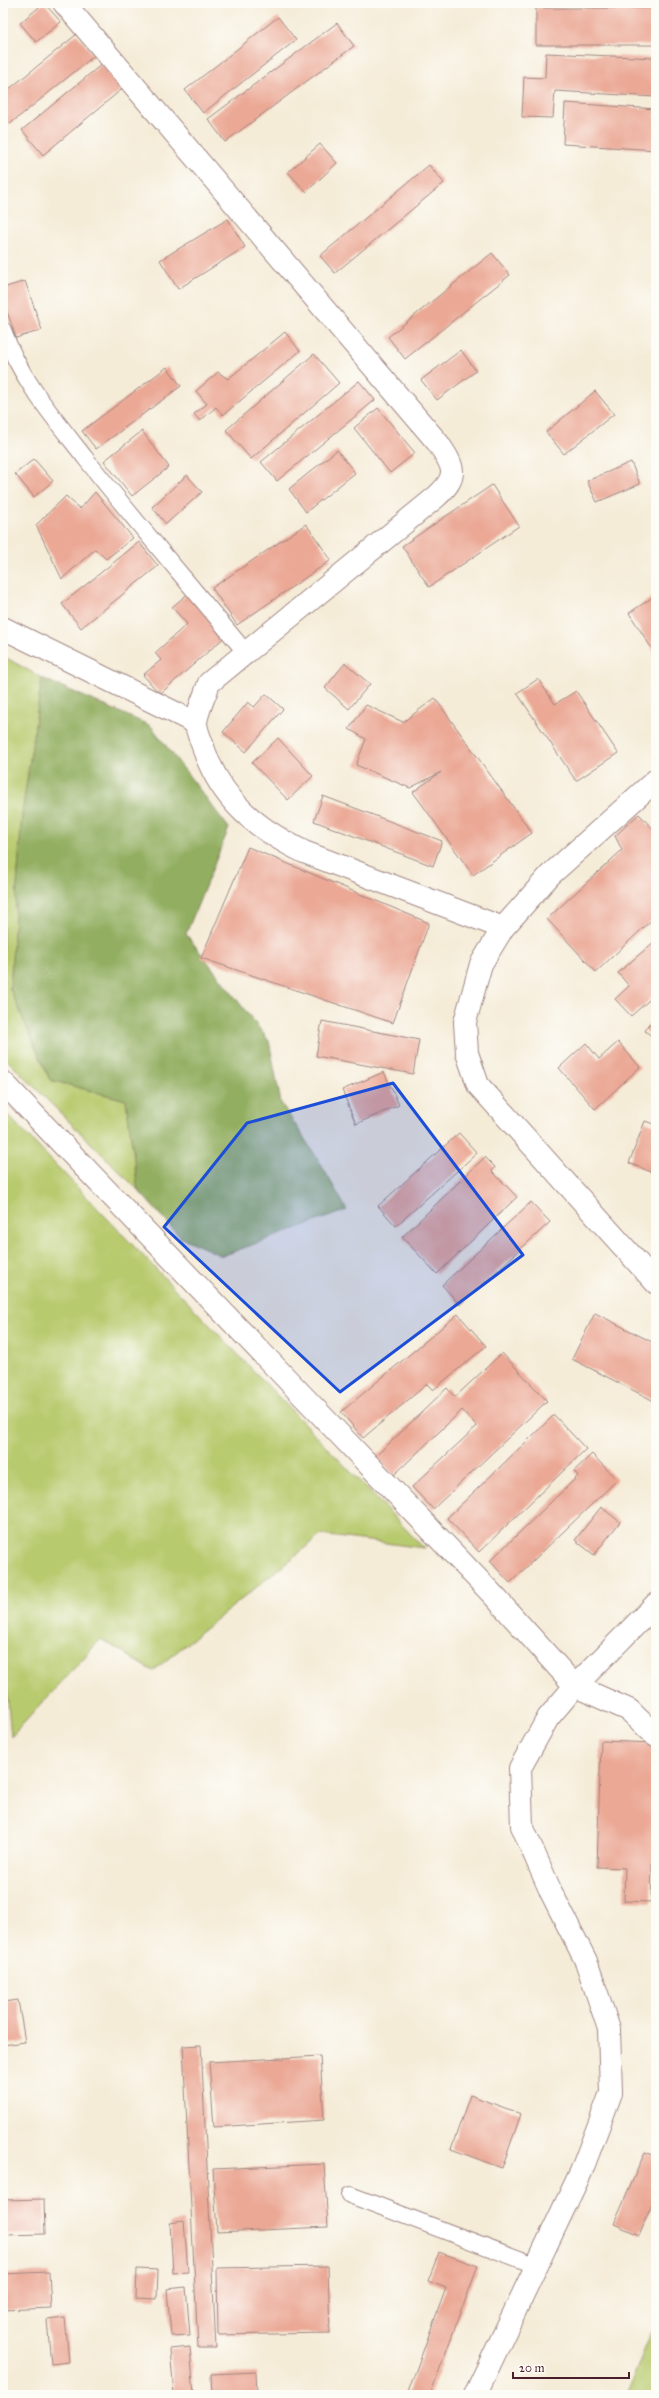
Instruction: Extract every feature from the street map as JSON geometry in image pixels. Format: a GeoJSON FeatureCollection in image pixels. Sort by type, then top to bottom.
{"type":"FeatureCollection","features":[{"type":"Feature","properties":{"kind":"street"},"geometry":{"type":"LineString","coordinates":[[64,3],[438,443],[450,460],[454,472],[449,485],[436,497],[210,683],[196,723],[209,763],[228,797],[251,820],[275,838],[304,852],[502,928]]}},
{"type":"Feature","properties":{"kind":"street"},"geometry":{"type":"LineString","coordinates":[[3,628],[196,723]]}},
{"type":"Feature","properties":{"kind":"street"},"geometry":{"type":"LineString","coordinates":[[656,780],[550,875],[502,928],[481,964],[465,1022],[467,1053],[478,1085],[656,1283]]}},
{"type":"Feature","properties":{"kind":"street"},"geometry":{"type":"LineString","coordinates":[[3,1082],[495,1597],[575,1686],[630,1710],[656,1736]]}},
{"type":"Feature","properties":{"kind":"street"},"geometry":{"type":"LineString","coordinates":[[475,2395],[581,2172],[611,2093],[609,2029],[586,1961],[551,1892],[522,1826],[520,1768],[548,1718],[575,1686],[656,1604]]}},
{"type":"Feature","properties":{"kind":"lane"},"geometry":{"type":"LineString","coordinates":[[3,330],[11,353],[35,393],[113,493],[246,653]]}},
{"type":"Feature","properties":{"kind":"lane"},"geometry":{"type":"LineString","coordinates":[[350,2195],[535,2266]]}},
{"type":"Feature","properties":{"kind":"highlighted area"},"geometry":{"type":"Polygon","coordinates":[[[393,1083],[523,1255],[340,1392],[164,1227],[247,1123],[393,1083]]]}},
{"type":"Feature","properties":{"kind":"green space"},"geometry":{"type":"Polygon","coordinates":[[[3,656],[42,678],[22,814],[10,989],[50,1080],[126,1100],[138,1190],[3,1056],[3,656]]]}},
{"type":"Feature","properties":{"kind":"green space"},"geometry":{"type":"Polygon","coordinates":[[[42,678],[151,726],[229,828],[186,934],[269,1041],[281,1103],[318,1159],[347,1210],[222,1256],[180,1237],[138,1190],[126,1100],[50,1080],[10,989],[22,814],[42,678]]]}},
{"type":"Feature","properties":{"kind":"green space"},"geometry":{"type":"Polygon","coordinates":[[[3,1110],[424,1548],[321,1535],[153,1671],[101,1639],[11,1737],[3,1648],[3,1110]]]}},
{"type":"Feature","properties":{"kind":"green space"},"geometry":{"type":"Polygon","coordinates":[[[656,2321],[656,2395],[626,2395],[656,2321]]]}},
{"type":"Feature","properties":{"kind":"building"},"geometry":{"type":"Polygon","coordinates":[[[44,3],[61,22],[36,42],[20,23],[44,3]]]}},
{"type":"Feature","properties":{"kind":"building"},"geometry":{"type":"Polygon","coordinates":[[[536,8],[656,8],[656,45],[536,45],[536,8]]]}},
{"type":"Feature","properties":{"kind":"building"},"geometry":{"type":"Polygon","coordinates":[[[278,17],[296,40],[203,113],[185,90],[278,17]]]}},
{"type":"Feature","properties":{"kind":"building"},"geometry":{"type":"Polygon","coordinates":[[[337,23],[354,46],[225,142],[208,119],[337,23]]]}},
{"type":"Feature","properties":{"kind":"building"},"geometry":{"type":"Polygon","coordinates":[[[77,34],[94,56],[10,124],[3,116],[3,94],[77,34]]]}},
{"type":"Feature","properties":{"kind":"building"},"geometry":{"type":"Polygon","coordinates":[[[546,53],[656,58],[656,97],[555,91],[553,118],[522,117],[524,77],[545,78],[546,53]]]}},
{"type":"Feature","properties":{"kind":"building"},"geometry":{"type":"Polygon","coordinates":[[[102,64],[122,89],[43,155],[22,130],[102,64]]]}},
{"type":"Feature","properties":{"kind":"building"},"geometry":{"type":"Polygon","coordinates":[[[565,103],[656,109],[656,150],[563,144],[565,103]]]}},
{"type":"Feature","properties":{"kind":"building"},"geometry":{"type":"Polygon","coordinates":[[[320,144],[337,163],[306,192],[288,172],[320,144]]]}},
{"type":"Feature","properties":{"kind":"building"},"geometry":{"type":"Polygon","coordinates":[[[429,165],[444,183],[335,273],[320,256],[429,165]]]}},
{"type":"Feature","properties":{"kind":"building"},"geometry":{"type":"Polygon","coordinates":[[[228,219],[245,247],[178,289],[160,260],[228,219]]]}},
{"type":"Feature","properties":{"kind":"building"},"geometry":{"type":"Polygon","coordinates":[[[492,253],[510,275],[405,359],[388,337],[492,253]]]}},
{"type":"Feature","properties":{"kind":"building"},"geometry":{"type":"Polygon","coordinates":[[[25,281],[42,330],[16,338],[3,300],[3,288],[25,281]]]}},
{"type":"Feature","properties":{"kind":"building"},"geometry":{"type":"Polygon","coordinates":[[[285,332],[300,351],[223,415],[216,407],[200,421],[194,414],[207,404],[196,391],[218,372],[228,379],[285,332]]]}},
{"type":"Feature","properties":{"kind":"building"},"geometry":{"type":"Polygon","coordinates":[[[461,350],[476,371],[437,400],[421,380],[461,350]]]}},
{"type":"Feature","properties":{"kind":"building"},"geometry":{"type":"Polygon","coordinates":[[[314,354],[339,383],[251,459],[226,430],[314,354]]]}},
{"type":"Feature","properties":{"kind":"building"},"geometry":{"type":"Polygon","coordinates":[[[167,367],[181,386],[96,449],[82,431],[167,367]]]}},
{"type":"Feature","properties":{"kind":"building"},"geometry":{"type":"Polygon","coordinates":[[[359,381],[375,400],[277,481],[261,462],[359,381]]]}},
{"type":"Feature","properties":{"kind":"building"},"geometry":{"type":"Polygon","coordinates":[[[595,391],[614,414],[564,454],[546,432],[595,391]]]}},
{"type":"Feature","properties":{"kind":"building"},"geometry":{"type":"Polygon","coordinates":[[[378,408],[415,453],[390,473],[354,428],[378,408]]]}},
{"type":"Feature","properties":{"kind":"building"},"geometry":{"type":"Polygon","coordinates":[[[142,431],[169,467],[132,496],[104,461],[142,431]]]}},
{"type":"Feature","properties":{"kind":"building"},"geometry":{"type":"Polygon","coordinates":[[[337,450],[355,473],[306,512],[289,489],[337,450]]]}},
{"type":"Feature","properties":{"kind":"building"},"geometry":{"type":"Polygon","coordinates":[[[34,459],[53,481],[34,497],[15,474],[34,459]]]}},
{"type":"Feature","properties":{"kind":"building"},"geometry":{"type":"Polygon","coordinates":[[[631,462],[640,484],[597,502],[587,481],[631,462]]]}},
{"type":"Feature","properties":{"kind":"building"},"geometry":{"type":"Polygon","coordinates":[[[187,475],[202,492],[166,524],[152,507],[187,475]]]}},
{"type":"Feature","properties":{"kind":"building"},"geometry":{"type":"Polygon","coordinates":[[[492,485],[519,526],[429,587],[402,546],[492,485]]]}},
{"type":"Feature","properties":{"kind":"building"},"geometry":{"type":"Polygon","coordinates":[[[95,492],[133,538],[106,559],[95,549],[62,579],[36,525],[66,496],[80,509],[95,492]]]}},
{"type":"Feature","properties":{"kind":"building"},"geometry":{"type":"Polygon","coordinates":[[[306,524],[331,560],[237,625],[212,588],[306,524]]]}},
{"type":"Feature","properties":{"kind":"building"},"geometry":{"type":"Polygon","coordinates":[[[139,542],[158,566],[81,628],[62,604],[139,542]]]}},
{"type":"Feature","properties":{"kind":"building"},"geometry":{"type":"Polygon","coordinates":[[[190,592],[227,635],[160,694],[143,675],[161,660],[155,653],[187,624],[172,607],[190,592]]]}},
{"type":"Feature","properties":{"kind":"building"},"geometry":{"type":"Polygon","coordinates":[[[656,595],[656,655],[629,613],[656,595]]]}},
{"type":"Feature","properties":{"kind":"building"},"geometry":{"type":"Polygon","coordinates":[[[345,663],[370,684],[349,709],[325,688],[345,663]]]}},
{"type":"Feature","properties":{"kind":"building"},"geometry":{"type":"Polygon","coordinates":[[[538,679],[555,704],[576,691],[618,753],[576,781],[517,693],[538,679]]]}},
{"type":"Feature","properties":{"kind":"building"},"geometry":{"type":"Polygon","coordinates":[[[266,694],[283,709],[246,752],[223,732],[248,702],[254,707],[266,694]]]}},
{"type":"Feature","properties":{"kind":"building"},"geometry":{"type":"Polygon","coordinates":[[[435,698],[532,833],[473,875],[413,792],[441,772],[410,788],[356,765],[366,739],[349,729],[366,705],[403,722],[435,698]]]}},
{"type":"Feature","properties":{"kind":"building"},"geometry":{"type":"Polygon","coordinates":[[[278,738],[313,776],[288,800],[252,763],[278,738]]]}},
{"type":"Feature","properties":{"kind":"building"},"geometry":{"type":"Polygon","coordinates":[[[323,796],[442,841],[433,866],[314,821],[323,796]]]}},
{"type":"Feature","properties":{"kind":"building"},"geometry":{"type":"Polygon","coordinates":[[[639,814],[656,832],[656,916],[596,972],[547,919],[622,850],[615,836],[639,814]]]}},
{"type":"Feature","properties":{"kind":"building"},"geometry":{"type":"Polygon","coordinates":[[[248,847],[429,923],[393,1023],[201,958],[248,847]]]}},
{"type":"Feature","properties":{"kind":"building"},"geometry":{"type":"Polygon","coordinates":[[[656,940],[656,994],[631,1016],[615,999],[629,986],[618,973],[656,940]]]}},
{"type":"Feature","properties":{"kind":"building"},"geometry":{"type":"Polygon","coordinates":[[[656,1014],[656,1039],[645,1031],[656,1014]]]}},
{"type":"Feature","properties":{"kind":"building"},"geometry":{"type":"Polygon","coordinates":[[[322,1021],[419,1040],[413,1074],[316,1056],[322,1021]]]}},
{"type":"Feature","properties":{"kind":"building"},"geometry":{"type":"Polygon","coordinates":[[[618,1042],[640,1067],[595,1109],[559,1068],[586,1043],[599,1059],[618,1042]]]}},
{"type":"Feature","properties":{"kind":"building"},"geometry":{"type":"Polygon","coordinates":[[[384,1072],[399,1105],[356,1124],[342,1090],[384,1072]]]}},
{"type":"Feature","properties":{"kind":"building"},"geometry":{"type":"Polygon","coordinates":[[[645,1121],[656,1125],[656,1174],[629,1163],[645,1121]]]}},
{"type":"Feature","properties":{"kind":"building"},"geometry":{"type":"Polygon","coordinates":[[[459,1133],[477,1153],[396,1226],[378,1206],[459,1133]]]}},
{"type":"Feature","properties":{"kind":"building"},"geometry":{"type":"Polygon","coordinates":[[[485,1157],[495,1167],[492,1171],[517,1197],[437,1274],[402,1237],[485,1157]]]}},
{"type":"Feature","properties":{"kind":"building"},"geometry":{"type":"Polygon","coordinates":[[[531,1202],[550,1222],[460,1305],[442,1285],[531,1202]]]}},
{"type":"Feature","properties":{"kind":"building"},"geometry":{"type":"Polygon","coordinates":[[[595,1313],[656,1344],[656,1402],[572,1359],[595,1313]]]}},
{"type":"Feature","properties":{"kind":"building"},"geometry":{"type":"Polygon","coordinates":[[[458,1314],[486,1346],[433,1390],[427,1384],[363,1438],[341,1412],[458,1314]]]}},
{"type":"Feature","properties":{"kind":"building"},"geometry":{"type":"Polygon","coordinates":[[[502,1353],[547,1401],[433,1509],[412,1487],[477,1426],[462,1410],[394,1475],[376,1456],[447,1388],[455,1397],[502,1353]]]}},
{"type":"Feature","properties":{"kind":"building"},"geometry":{"type":"Polygon","coordinates":[[[554,1415],[586,1449],[479,1552],[447,1518],[554,1415]]]}},
{"type":"Feature","properties":{"kind":"building"},"geometry":{"type":"Polygon","coordinates":[[[592,1454],[617,1480],[510,1583],[490,1561],[578,1476],[574,1471],[592,1454]]]}},
{"type":"Feature","properties":{"kind":"building"},"geometry":{"type":"Polygon","coordinates":[[[601,1507],[620,1522],[594,1555],[575,1540],[601,1507]]]}},
{"type":"Feature","properties":{"kind":"building"},"geometry":{"type":"Polygon","coordinates":[[[601,1741],[656,1743],[656,1863],[652,1863],[651,1902],[624,1901],[625,1868],[597,1867],[601,1741]]]}},
{"type":"Feature","properties":{"kind":"building"},"geometry":{"type":"Polygon","coordinates":[[[18,2000],[25,2042],[3,2045],[3,2002],[18,2000]]]}},
{"type":"Feature","properties":{"kind":"building"},"geometry":{"type":"Polygon","coordinates":[[[201,2045],[216,2348],[198,2348],[183,2046],[201,2045]]]}},
{"type":"Feature","properties":{"kind":"building"},"geometry":{"type":"Polygon","coordinates":[[[320,2056],[324,2120],[214,2127],[209,2062],[320,2056]]]}},
{"type":"Feature","properties":{"kind":"building"},"geometry":{"type":"Polygon","coordinates":[[[470,2095],[521,2114],[502,2168],[451,2149],[470,2095]]]}},
{"type":"Feature","properties":{"kind":"building"},"geometry":{"type":"Polygon","coordinates":[[[645,2152],[656,2156],[656,2195],[639,2235],[614,2224],[645,2152]]]}},
{"type":"Feature","properties":{"kind":"building"},"geometry":{"type":"Polygon","coordinates":[[[324,2164],[328,2227],[217,2232],[213,2169],[324,2164]]]}},
{"type":"Feature","properties":{"kind":"building"},"geometry":{"type":"Polygon","coordinates":[[[44,2199],[45,2234],[3,2235],[3,2200],[44,2199]]]}},
{"type":"Feature","properties":{"kind":"building"},"geometry":{"type":"Polygon","coordinates":[[[184,2221],[188,2272],[173,2273],[170,2223],[184,2221]]]}},
{"type":"Feature","properties":{"kind":"building"},"geometry":{"type":"Polygon","coordinates":[[[439,2252],[478,2266],[430,2395],[407,2395],[446,2288],[428,2281],[439,2252]]]}},
{"type":"Feature","properties":{"kind":"building"},"geometry":{"type":"Polygon","coordinates":[[[328,2266],[330,2333],[218,2335],[217,2268],[328,2266]]]}},
{"type":"Feature","properties":{"kind":"building"},"geometry":{"type":"Polygon","coordinates":[[[137,2269],[158,2270],[157,2299],[136,2298],[137,2269]]]}},
{"type":"Feature","properties":{"kind":"building"},"geometry":{"type":"Polygon","coordinates":[[[49,2272],[51,2308],[3,2310],[3,2274],[49,2272]]]}},
{"type":"Feature","properties":{"kind":"building"},"geometry":{"type":"Polygon","coordinates":[[[186,2287],[190,2335],[171,2336],[167,2289],[186,2287]]]}},
{"type":"Feature","properties":{"kind":"building"},"geometry":{"type":"Polygon","coordinates":[[[65,2318],[69,2362],[51,2364],[47,2320],[65,2318]]]}},
{"type":"Feature","properties":{"kind":"building"},"geometry":{"type":"Polygon","coordinates":[[[190,2347],[194,2395],[174,2395],[170,2349],[190,2347]]]}},
{"type":"Feature","properties":{"kind":"building"},"geometry":{"type":"Polygon","coordinates":[[[256,2372],[257,2395],[212,2395],[211,2374],[256,2372]]]}}]}
